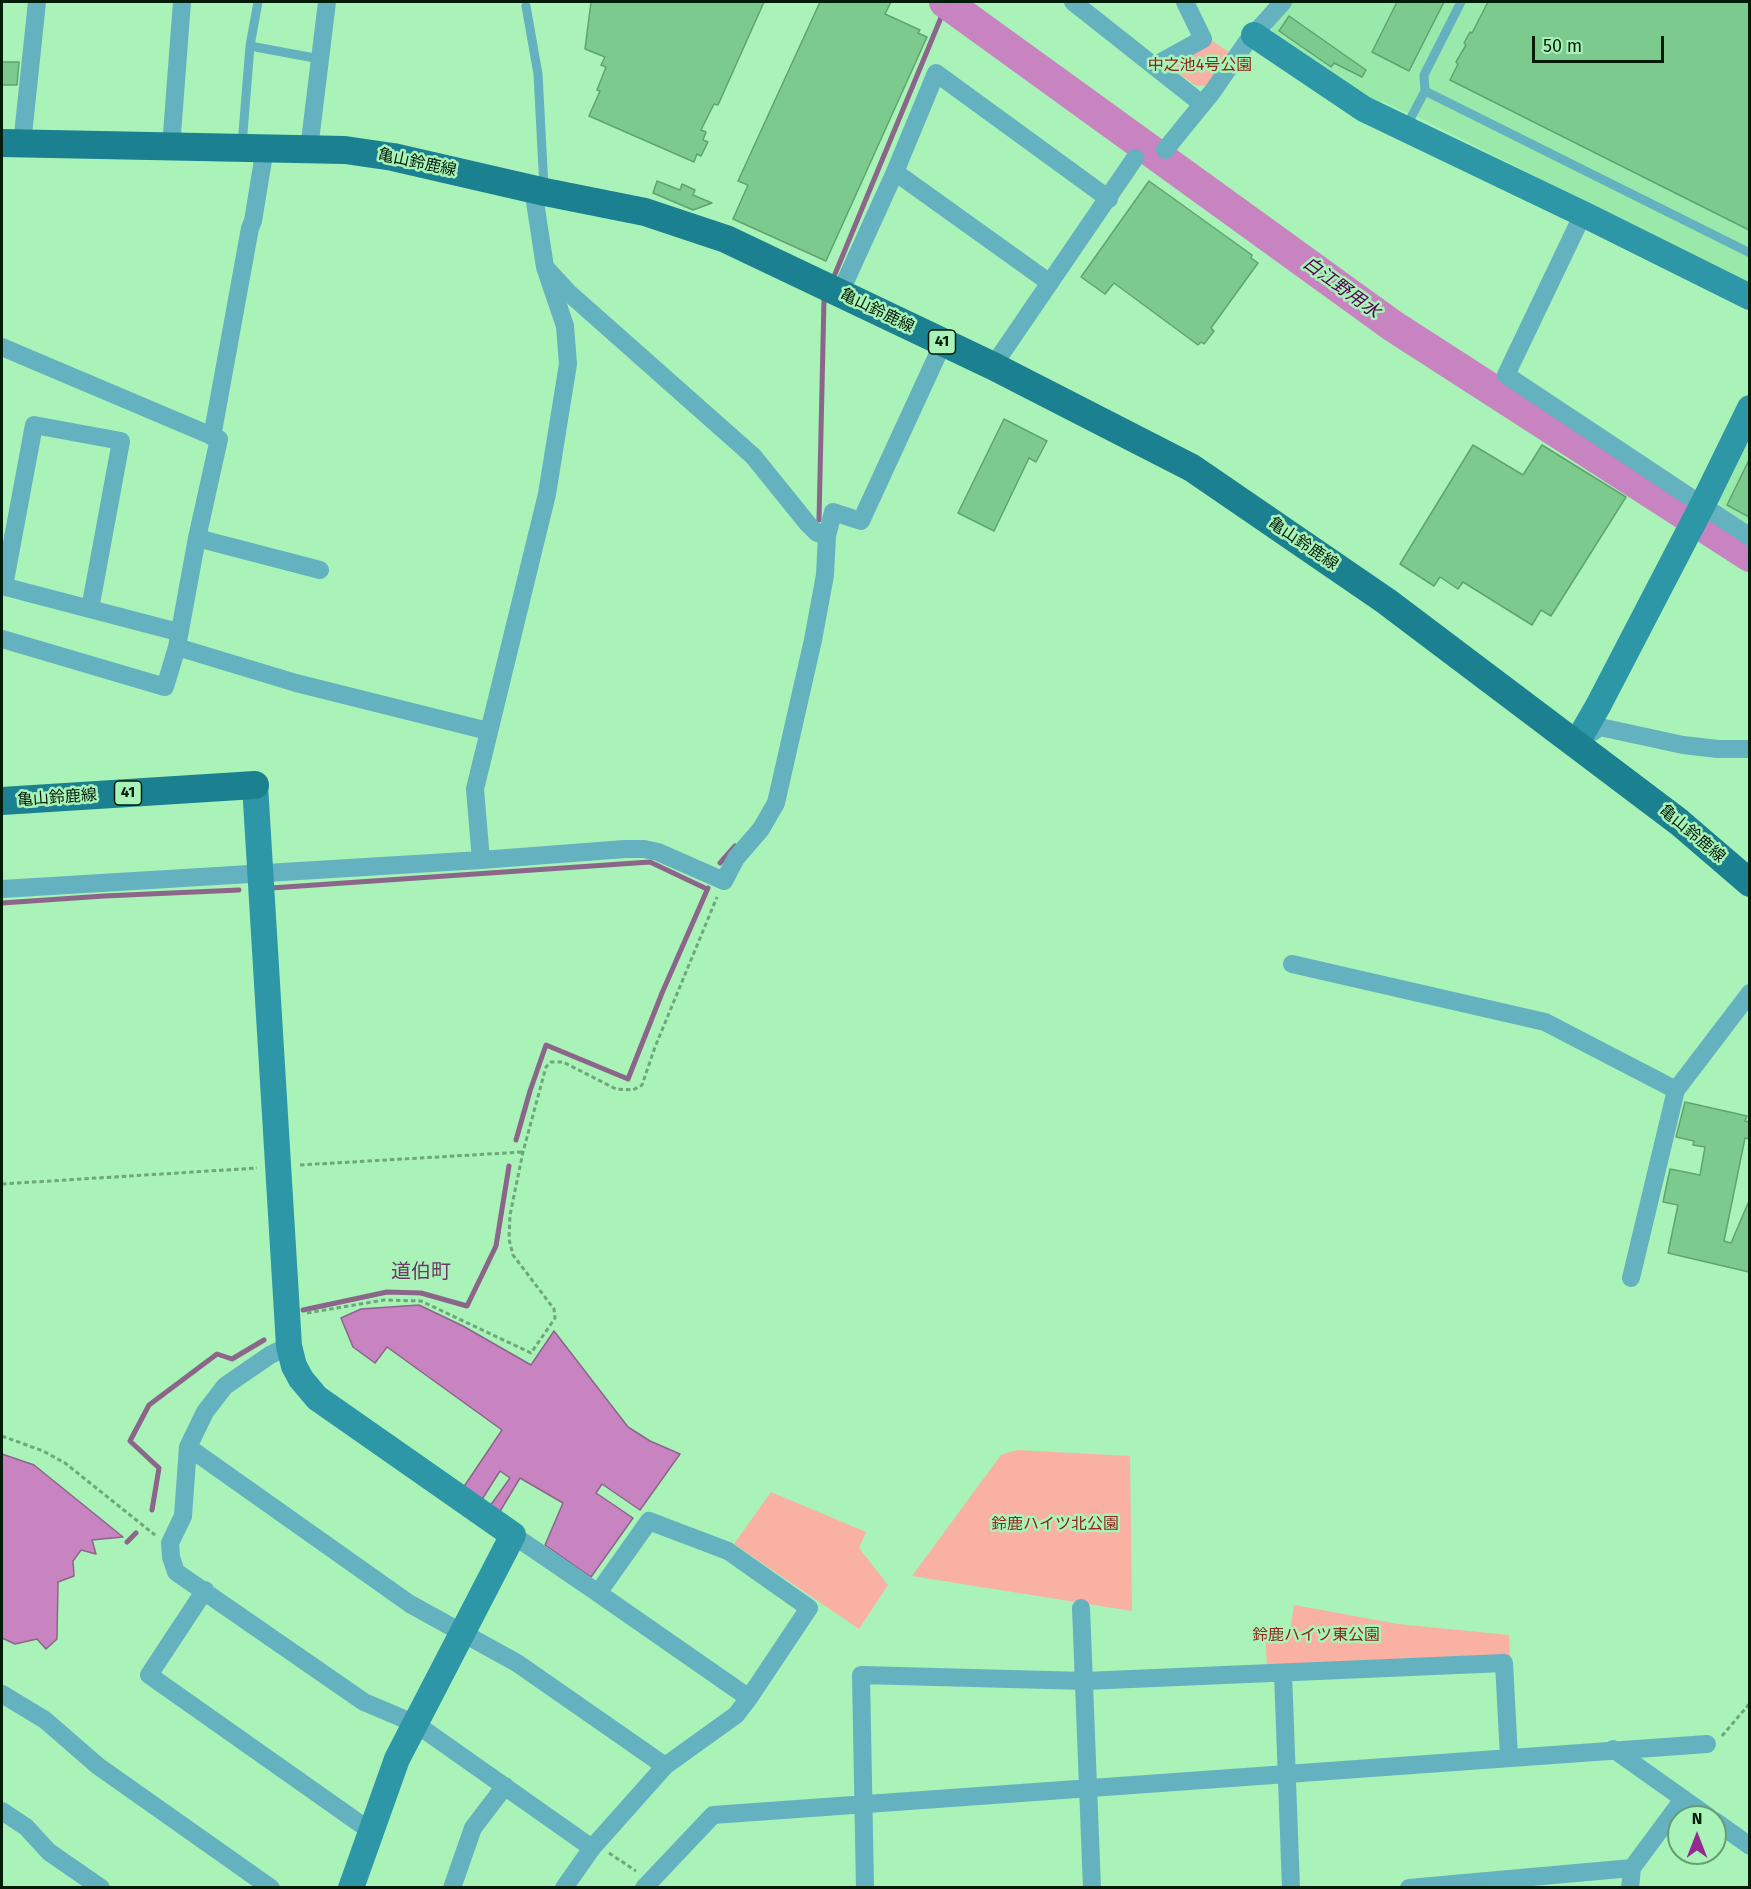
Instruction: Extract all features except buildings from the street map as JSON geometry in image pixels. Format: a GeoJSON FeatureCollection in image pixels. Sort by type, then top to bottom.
{"type":"FeatureCollection","features":[{"type":"Feature","properties":{"kind":"main road","name":"亀山鈴鹿線"},"geometry":{"type":"LineString","coordinates":[[12,144],[345,150],[393,157],[645,212],[726,239],[993,366],[1192,468],[1386,601],[1679,822],[1749,883]]}},
{"type":"Feature","properties":{"kind":"main road","name":"亀山鈴鹿線"},"geometry":{"type":"LineString","coordinates":[[2,801],[255,785]]}},
{"type":"Feature","properties":{"kind":"street"},"geometry":{"type":"LineString","coordinates":[[12,144],[37,2]]}},
{"type":"Feature","properties":{"kind":"street"},"geometry":{"type":"LineString","coordinates":[[171,147],[182,2]]}},
{"type":"Feature","properties":{"kind":"street"},"geometry":{"type":"LineString","coordinates":[[309,149],[327,2]]}},
{"type":"Feature","properties":{"kind":"street"},"geometry":{"type":"LineString","coordinates":[[1073,2],[1202,104]]}},
{"type":"Feature","properties":{"kind":"street"},"geometry":{"type":"LineString","coordinates":[[1154,66],[1203,39],[1185,2]]}},
{"type":"Feature","properties":{"kind":"street"},"geometry":{"type":"LineString","coordinates":[[1165,150],[1254,35],[1283,2]]}},
{"type":"Feature","properties":{"kind":"street"},"geometry":{"type":"LineString","coordinates":[[1254,35],[1364,109],[1749,297]]}},
{"type":"Feature","properties":{"kind":"street"},"geometry":{"type":"LineString","coordinates":[[840,293],[895,172],[936,73],[1108,199]]}},
{"type":"Feature","properties":{"kind":"street"},"geometry":{"type":"LineString","coordinates":[[212,437],[253,221],[253,148]]}},
{"type":"Feature","properties":{"kind":"street"},"geometry":{"type":"LineString","coordinates":[[993,366],[1135,158]]}},
{"type":"Feature","properties":{"kind":"street"},"geometry":{"type":"LineString","coordinates":[[895,172],[1050,283]]}},
{"type":"Feature","properties":{"kind":"street"},"geometry":{"type":"LineString","coordinates":[[480,860],[475,789],[547,494],[568,363],[565,326],[545,267],[539,190]]}},
{"type":"Feature","properties":{"kind":"street"},"geometry":{"type":"LineString","coordinates":[[1583,214],[1506,375],[1697,515],[1749,537]]}},
{"type":"Feature","properties":{"kind":"street"},"geometry":{"type":"LineString","coordinates":[[545,267],[569,293],[753,456],[816,533],[827,536]]}},
{"type":"Feature","properties":{"kind":"street"},"geometry":{"type":"LineString","coordinates":[[2,889],[644,849],[658,852],[723,881],[736,858],[761,829],[776,803],[815,631],[825,575],[827,536],[833,512],[861,521],[943,343]]}},
{"type":"Feature","properties":{"kind":"street"},"geometry":{"type":"LineString","coordinates":[[2,347],[219,439],[165,687],[2,639]]}},
{"type":"Feature","properties":{"kind":"street"},"geometry":{"type":"LineString","coordinates":[[1575,744],[1598,705],[1697,515],[1749,408]]}},
{"type":"Feature","properties":{"kind":"street"},"geometry":{"type":"LineString","coordinates":[[90,609],[121,441],[34,425],[3,586],[90,609],[296,683],[488,731]]}},
{"type":"Feature","properties":{"kind":"street"},"geometry":{"type":"LineString","coordinates":[[197,538],[320,570]]}},
{"type":"Feature","properties":{"kind":"street"},"geometry":{"type":"LineString","coordinates":[[1575,744],[1600,727],[1683,745],[1718,749],[1749,749]]}},
{"type":"Feature","properties":{"kind":"street"},"geometry":{"type":"LineString","coordinates":[[255,785],[289,1346],[294,1366],[301,1379],[317,1398],[749,1698]]}},
{"type":"Feature","properties":{"kind":"street"},"geometry":{"type":"LineString","coordinates":[[1292,964],[1545,1022],[1676,1090]]}},
{"type":"Feature","properties":{"kind":"street"},"geometry":{"type":"LineString","coordinates":[[1631,1278],[1676,1090],[1749,993]]}},
{"type":"Feature","properties":{"kind":"street"},"geometry":{"type":"LineString","coordinates":[[289,1346],[270,1355],[225,1386],[205,1412],[188,1447],[183,1515],[170,1543],[171,1557],[176,1572],[364,1702],[416,1724],[594,1845]]}},
{"type":"Feature","properties":{"kind":"street"},"geometry":{"type":"LineString","coordinates":[[188,1447],[410,1604],[517,1663],[664,1766]]}},
{"type":"Feature","properties":{"kind":"street"},"geometry":{"type":"LineString","coordinates":[[564,1887],[594,1845],[664,1766],[736,1714],[809,1608],[764,1574],[728,1551],[649,1521],[598,1593]]}},
{"type":"Feature","properties":{"kind":"street"},"geometry":{"type":"LineString","coordinates":[[351,1887],[397,1759],[513,1534]]}},
{"type":"Feature","properties":{"kind":"street"},"geometry":{"type":"LineString","coordinates":[[205,1590],[149,1675],[372,1830]]}},
{"type":"Feature","properties":{"kind":"street"},"geometry":{"type":"LineString","coordinates":[[1081,1608],[1092,1887]]}},
{"type":"Feature","properties":{"kind":"street"},"geometry":{"type":"LineString","coordinates":[[866,1887],[861,1675],[1085,1681],[1503,1663],[1509,1757]]}},
{"type":"Feature","properties":{"kind":"street"},"geometry":{"type":"LineString","coordinates":[[1283,1674],[1291,1887]]}},
{"type":"Feature","properties":{"kind":"street"},"geometry":{"type":"LineString","coordinates":[[2,1694],[45,1720],[98,1766],[271,1887]]}},
{"type":"Feature","properties":{"kind":"street"},"geometry":{"type":"LineString","coordinates":[[643,1881],[713,1815],[1707,1743]]}},
{"type":"Feature","properties":{"kind":"street"},"geometry":{"type":"LineString","coordinates":[[1613,1749],[1692,1805]]}},
{"type":"Feature","properties":{"kind":"street"},"geometry":{"type":"LineString","coordinates":[[452,1887],[474,1828],[505,1786]]}},
{"type":"Feature","properties":{"kind":"street"},"geometry":{"type":"LineString","coordinates":[[1630,1887],[1632,1868],[1683,1799]]}},
{"type":"Feature","properties":{"kind":"street"},"geometry":{"type":"LineString","coordinates":[[2,1810],[26,1827],[49,1852],[101,1887]]}},
{"type":"Feature","properties":{"kind":"street"},"geometry":{"type":"LineString","coordinates":[[1727,1830],[1749,1846]]}},
{"type":"Feature","properties":{"kind":"street"},"geometry":{"type":"LineString","coordinates":[[1409,1887],[1632,1868]]}},
{"type":"Feature","properties":{"kind":"lane"},"geometry":{"type":"LineString","coordinates":[[253,148],[250,46],[258,2]]}},
{"type":"Feature","properties":{"kind":"lane"},"geometry":{"type":"LineString","coordinates":[[1405,129],[1425,91],[1424,75],[1461,2]]}},
{"type":"Feature","properties":{"kind":"lane"},"geometry":{"type":"LineString","coordinates":[[526,6],[537,74],[539,190]]}},
{"type":"Feature","properties":{"kind":"lane"},"geometry":{"type":"LineString","coordinates":[[250,46],[320,59]]}},
{"type":"Feature","properties":{"kind":"lane"},"geometry":{"type":"LineString","coordinates":[[1425,91],[1749,253]]}},
{"type":"Feature","properties":{"kind":"path"},"geometry":{"type":"LineString","coordinates":[[288,1320],[308,1313],[384,1300],[421,1301],[531,1353],[555,1318],[554,1309],[513,1255],[510,1215],[523,1152],[546,1067],[551,1062],[563,1062],[616,1089],[633,1090],[642,1085],[655,1047],[723,881]]}},
{"type":"Feature","properties":{"kind":"path"},"geometry":{"type":"LineString","coordinates":[[2,1184],[523,1152]]}},
{"type":"Feature","properties":{"kind":"path"},"geometry":{"type":"LineString","coordinates":[[2,1436],[36,1448],[64,1463],[156,1536],[170,1543]]}},
{"type":"Feature","properties":{"kind":"path"},"geometry":{"type":"LineString","coordinates":[[1707,1743],[1716,1743],[1749,1703]]}},
{"type":"Feature","properties":{"kind":"path"},"geometry":{"type":"LineString","coordinates":[[594,1845],[643,1881]]}},
{"type":"Feature","properties":{"kind":"shaded area"},"geometry":{"type":"Polygon","coordinates":[[[1293,2],[1749,2],[1749,284],[1424,120],[1383,102],[1373,104],[1272,34],[1272,26],[1293,2]]]}},
{"type":"Feature","properties":{"kind":"shaded area"},"geometry":{"type":"Polygon","coordinates":[[[1749,440],[1749,526],[1723,508],[1719,501],[1749,440]]]}},
{"type":"Feature","properties":{"kind":"shaded area"},"geometry":{"type":"Polygon","coordinates":[[[419,1305],[463,1326],[531,1365],[554,1331],[628,1427],[650,1441],[680,1454],[640,1510],[602,1484],[596,1493],[633,1518],[591,1577],[545,1545],[563,1503],[520,1478],[499,1513],[490,1506],[510,1478],[500,1471],[481,1501],[463,1488],[502,1430],[387,1347],[375,1363],[353,1347],[341,1318],[361,1309],[419,1305]]]}},
{"type":"Feature","properties":{"kind":"shaded area"},"geometry":{"type":"Polygon","coordinates":[[[2,1454],[34,1465],[123,1537],[92,1540],[96,1554],[81,1550],[73,1561],[74,1576],[58,1582],[57,1639],[46,1649],[37,1639],[15,1644],[2,1638],[2,1454]]]}},
{"type":"Feature","properties":{"kind":"green space","name":"中之池4号公園"},"geometry":{"type":"Polygon","coordinates":[[[1211,40],[1232,54],[1211,85],[1196,86],[1174,70],[1175,59],[1211,40]]]}},
{"type":"Feature","properties":{"kind":"green space","name":"鈴鹿ハイツ北公園"},"geometry":{"type":"Polygon","coordinates":[[[1017,1450],[1130,1456],[1132,1611],[912,1576],[1001,1455],[1017,1450]]]}},
{"type":"Feature","properties":{"kind":"green space"},"geometry":{"type":"Polygon","coordinates":[[[771,1492],[866,1532],[859,1548],[888,1585],[859,1629],[734,1544],[771,1492]]]}},
{"type":"Feature","properties":{"kind":"green space","name":"鈴鹿ハイツ東公園"},"geometry":{"type":"Polygon","coordinates":[[[1294,1605],[1398,1624],[1509,1635],[1510,1657],[1267,1666],[1265,1630],[1290,1631],[1294,1605]]]}},
{"type":"Feature","properties":{"kind":"waterway","name":"白江野用水"},"geometry":{"type":"LineString","coordinates":[[945,2],[1393,326],[1750,556]]}},
{"type":"Feature","properties":{"kind":"waterway"},"geometry":{"type":"LineString","coordinates":[[835,274],[947,3]]}},
{"type":"Feature","properties":{"kind":"waterway"},"geometry":{"type":"LineString","coordinates":[[819,520],[824,299]]}},
{"type":"Feature","properties":{"kind":"waterway"},"geometry":{"type":"LineString","coordinates":[[720,863],[735,846]]}},
{"type":"Feature","properties":{"kind":"waterway"},"geometry":{"type":"LineString","coordinates":[[271,888],[650,862],[707,889]]}},
{"type":"Feature","properties":{"kind":"waterway"},"geometry":{"type":"LineString","coordinates":[[516,1140],[546,1045],[628,1079],[662,993],[708,888]]}},
{"type":"Feature","properties":{"kind":"waterway"},"geometry":{"type":"LineString","coordinates":[[2,903],[239,890]]}},
{"type":"Feature","properties":{"kind":"waterway"},"geometry":{"type":"LineString","coordinates":[[303,1310],[387,1292],[421,1293],[467,1306],[496,1246],[509,1166]]}},
{"type":"Feature","properties":{"kind":"waterway"},"geometry":{"type":"LineString","coordinates":[[152,1510],[159,1468],[130,1441],[149,1405],[217,1354],[232,1359],[264,1340]]}},
{"type":"Feature","properties":{"kind":"waterway"},"geometry":{"type":"LineString","coordinates":[[127,1542],[136,1533]]}},
{"type":"Feature","properties":{"kind":"district","name":"道伯町"},"geometry":{"type":"Point","coordinates":[421,1272]}}]}
